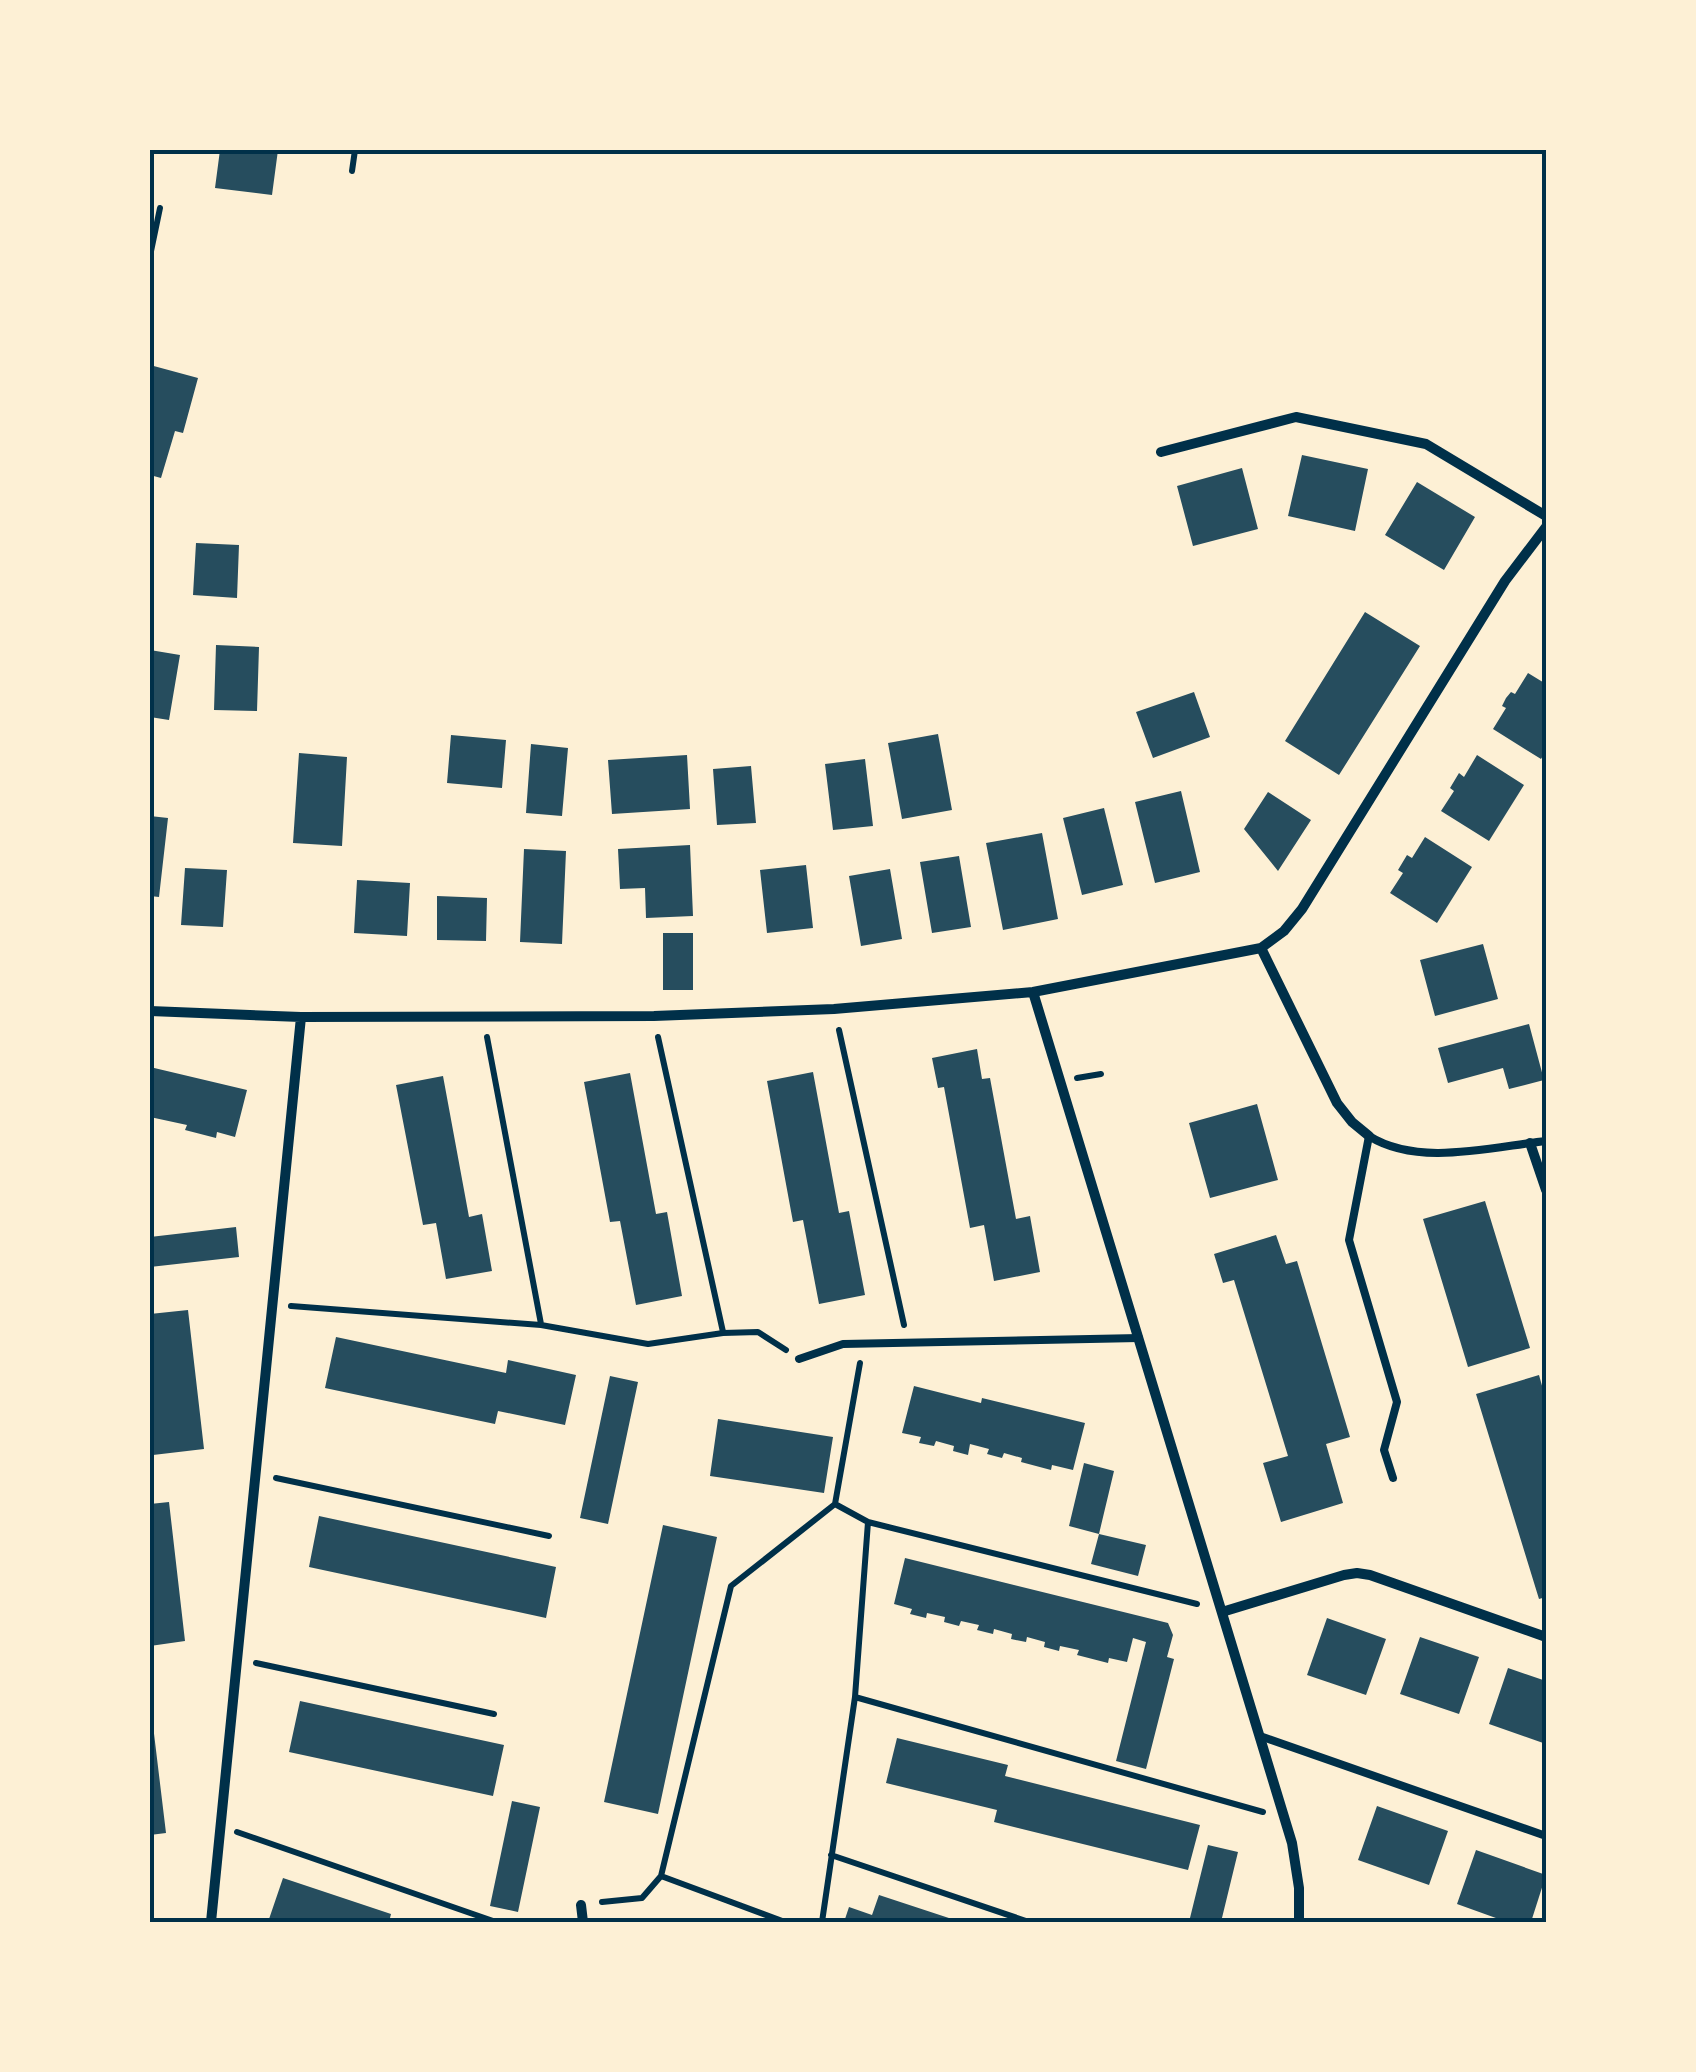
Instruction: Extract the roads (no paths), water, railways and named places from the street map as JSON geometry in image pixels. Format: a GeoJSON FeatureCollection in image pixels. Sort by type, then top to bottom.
{"type":"FeatureCollection","features":[{"type":"Feature","properties":{"kind":"street"},"geometry":{"type":"LineString","coordinates":[[1161,452],[1296,417],[1426,444],[1546,516]]}},
{"type":"Feature","properties":{"kind":"street"},"geometry":{"type":"LineString","coordinates":[[150,1012],[301,1017],[654,1016],[834,1009],[1033,992],[1261,948],[1284,931],[1302,909],[1505,580],[1546,527]]}},
{"type":"Feature","properties":{"kind":"street"},"geometry":{"type":"LineString","coordinates":[[1261,948],[1337,1102],[1369,1136]]}},
{"type":"Feature","properties":{"kind":"street"},"geometry":{"type":"LineString","coordinates":[[1033,992],[1285,1818],[1298,1874],[1299,1922]]}},
{"type":"Feature","properties":{"kind":"street"},"geometry":{"type":"LineString","coordinates":[[211,1922],[301,1017]]}},
{"type":"Feature","properties":{"kind":"street"},"geometry":{"type":"LineString","coordinates":[[1530,1143],[1546,1190]]}},
{"type":"Feature","properties":{"kind":"street"},"geometry":{"type":"LineString","coordinates":[[1222,1611],[1344,1575],[1364,1574],[1546,1637]]}},
{"type":"Feature","properties":{"kind":"street"},"geometry":{"type":"LineString","coordinates":[[581,1904],[583,1922]]}},
{"type":"Feature","properties":{"kind":"lane"},"geometry":{"type":"LineString","coordinates":[[1393,1478],[1384,1450],[1396,1402],[1349,1240],[1369,1136],[1396,1149],[1420,1153],[1546,1142]]}},
{"type":"Feature","properties":{"kind":"lane"},"geometry":{"type":"LineString","coordinates":[[799,1359],[842,1344],[1138,1338]]}},
{"type":"Feature","properties":{"kind":"lane"},"geometry":{"type":"LineString","coordinates":[[1260,1736],[1546,1836]]}}]}
